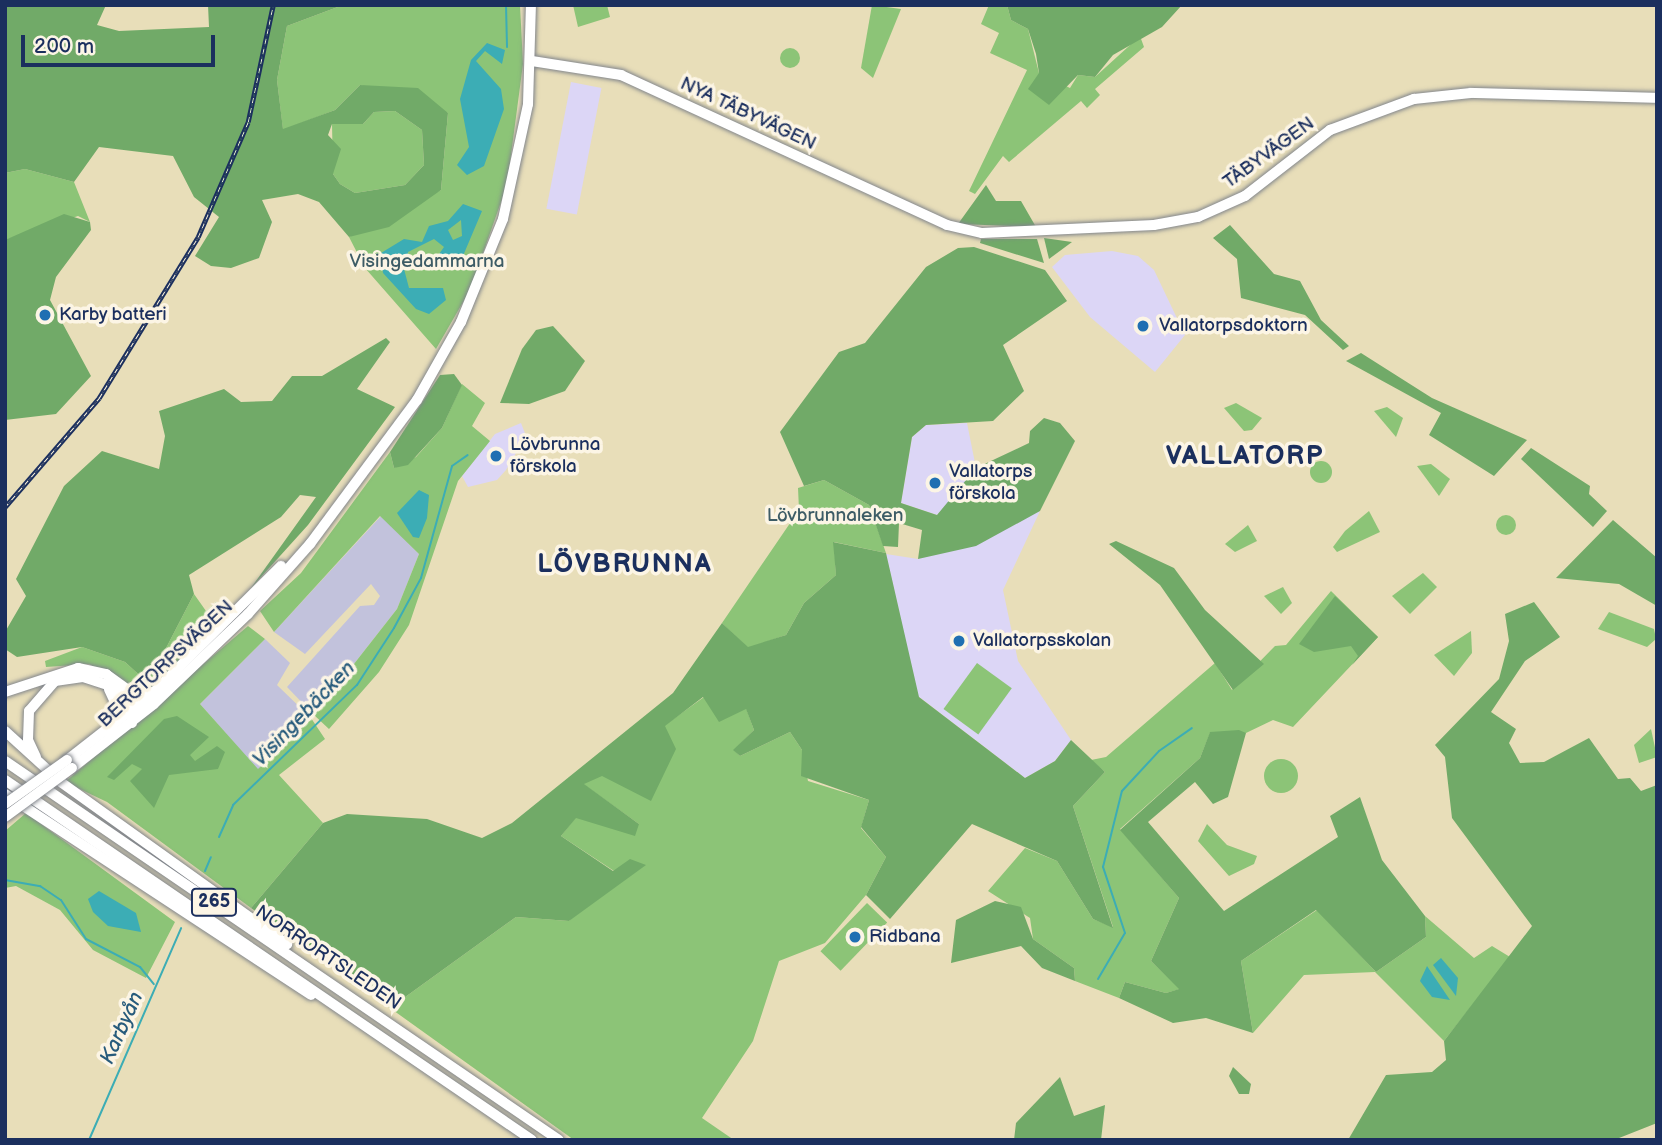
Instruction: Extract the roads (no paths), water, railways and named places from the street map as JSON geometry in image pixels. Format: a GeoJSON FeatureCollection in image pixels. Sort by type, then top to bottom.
{"type":"FeatureCollection","features":[{"type":"Feature","properties":{"kind":"highway"},"geometry":{"type":"LineString","coordinates":[[5,692],[78,668],[93,668],[135,695],[154,698]]}},
{"type":"Feature","properties":{"kind":"highway"},"geometry":{"type":"LineString","coordinates":[[44,767],[28,740],[27,722],[39,694],[71,676],[98,681],[136,708]]}},
{"type":"Feature","properties":{"kind":"highway"},"geometry":{"type":"LineString","coordinates":[[98,681],[120,712],[109,730]]}},
{"type":"Feature","properties":{"kind":"highway"},"geometry":{"type":"LineString","coordinates":[[123,685],[136,708],[132,723]]}},
{"type":"Feature","properties":{"kind":"highway"},"geometry":{"type":"LineString","coordinates":[[136,708],[154,698]]}},
{"type":"Feature","properties":{"kind":"highway"},"geometry":{"type":"LineString","coordinates":[[5,731],[44,767],[423,1044]]}},
{"type":"Feature","properties":{"kind":"highway","name":"NORRORTSLEDEN"},"geometry":{"type":"LineString","coordinates":[[5,761],[423,1044],[559,1140]]}},
{"type":"Feature","properties":{"kind":"highway","name":"NORRORTSLEDEN"},"geometry":{"type":"LineString","coordinates":[[5,780],[532,1140]]}},
{"type":"Feature","properties":{"kind":"highway"},"geometry":{"type":"LineString","coordinates":[[5,794],[415,1058]]}},
{"type":"Feature","properties":{"kind":"main road","name":"BERGTORPSVÄGEN"},"geometry":{"type":"LineString","coordinates":[[5,804],[132,723],[154,698],[245,611],[331,516],[416,400],[484,271],[522,141],[532,61],[531,5]]}},
{"type":"Feature","properties":{"kind":"main road","name":"NYA TÄBYVÄGEN"},"geometry":{"type":"LineString","coordinates":[[532,61],[621,75],[942,222]]}},
{"type":"Feature","properties":{"kind":"main road","name":"TÄBYVÄGEN"},"geometry":{"type":"LineString","coordinates":[[942,222],[982,233],[1167,224],[1219,209],[1330,130],[1413,99],[1471,93],[1657,98]]}},
{"type":"Feature","properties":{"kind":"main road","name":"BERGTORPSVÄGEN"},"geometry":{"type":"LineString","coordinates":[[5,817],[136,708]]}},
{"type":"Feature","properties":{"kind":"water"},"geometry":{"type":"Polygon","coordinates":[[[487,43],[505,50],[502,64],[485,51],[476,61],[501,89],[504,109],[484,166],[467,175],[457,165],[469,147],[460,99],[471,60],[487,43]]]}},
{"type":"Feature","properties":{"kind":"water"},"geometry":{"type":"Polygon","coordinates":[[[463,204],[482,211],[460,263],[404,269],[409,288],[443,288],[446,300],[429,314],[416,309],[383,273],[381,253],[404,239],[422,242],[429,226],[448,221],[463,204]],[[461,220],[448,230],[453,240],[462,236],[461,220]],[[434,239],[408,252],[407,259],[421,263],[437,257],[444,247],[434,239]]]}},
{"type":"Feature","properties":{"kind":"water"},"geometry":{"type":"Polygon","coordinates":[[[419,490],[429,495],[427,518],[419,538],[413,537],[397,513],[419,490]]]}},
{"type":"Feature","properties":{"kind":"water"},"geometry":{"type":"Polygon","coordinates":[[[99,891],[136,913],[141,932],[108,926],[93,912],[88,899],[99,891]]]}},
{"type":"Feature","properties":{"kind":"water"},"geometry":{"type":"Polygon","coordinates":[[[1441,958],[1458,978],[1456,996],[1433,965],[1441,958]]]}},
{"type":"Feature","properties":{"kind":"water"},"geometry":{"type":"Polygon","coordinates":[[[1427,966],[1450,1000],[1432,997],[1420,981],[1427,966]]]}},
{"type":"Feature","properties":{"kind":"waterway"},"geometry":{"type":"LineString","coordinates":[[506,5],[507,47]]}},
{"type":"Feature","properties":{"kind":"waterway","name":"Visingebäcken"},"geometry":{"type":"LineString","coordinates":[[219,837],[233,805],[357,685],[394,628],[421,578],[452,466],[468,455]]}},
{"type":"Feature","properties":{"kind":"waterway"},"geometry":{"type":"LineString","coordinates":[[1098,979],[1125,933],[1103,867],[1122,791],[1159,751],[1192,728]]}},
{"type":"Feature","properties":{"kind":"waterway","name":"Visingebäcken"},"geometry":{"type":"LineString","coordinates":[[205,871],[211,857]]}},
{"type":"Feature","properties":{"kind":"waterway"},"geometry":{"type":"LineString","coordinates":[[5,880],[40,886],[61,900],[86,939],[140,967],[154,984]]}},
{"type":"Feature","properties":{"kind":"waterway","name":"Karbyån"},"geometry":{"type":"LineString","coordinates":[[89,1140],[181,928]]}},
{"type":"Feature","properties":{"kind":"railway"},"geometry":{"type":"LineString","coordinates":[[5,507],[99,398],[198,237],[248,122],[273,5]]}},
{"type":"Feature","properties":{"kind":"place","name":"Karby batteri"},"geometry":{"type":"Point","coordinates":[45,315]}},
{"type":"Feature","properties":{"kind":"place","name":"Vallatorpsdoktorn"},"geometry":{"type":"Point","coordinates":[1143,326]}},
{"type":"Feature","properties":{"kind":"place","name":"Lövbrunna förskola"},"geometry":{"type":"Point","coordinates":[496,456]}},
{"type":"Feature","properties":{"kind":"place","name":"Vallatorps förskola"},"geometry":{"type":"Point","coordinates":[935,483]}},
{"type":"Feature","properties":{"kind":"place","name":"Vallatorpsskolan"},"geometry":{"type":"Point","coordinates":[959,641]}},
{"type":"Feature","properties":{"kind":"place","name":"Ridbana"},"geometry":{"type":"Point","coordinates":[855,937]}},
{"type":"Feature","properties":{"kind":"district","name":"VALLATORP"},"geometry":{"type":"Point","coordinates":[1245,457]}},
{"type":"Feature","properties":{"kind":"district","name":"LÖVBRUNNA"},"geometry":{"type":"Point","coordinates":[625,565]}},
{"type":"Feature","properties":{"kind":"park label","name":"Visingedammarna"},"geometry":{"type":"Point","coordinates":[427,262]}},
{"type":"Feature","properties":{"kind":"park label","name":"Lövbrunnaleken"},"geometry":{"type":"Point","coordinates":[835,516]}}]}
